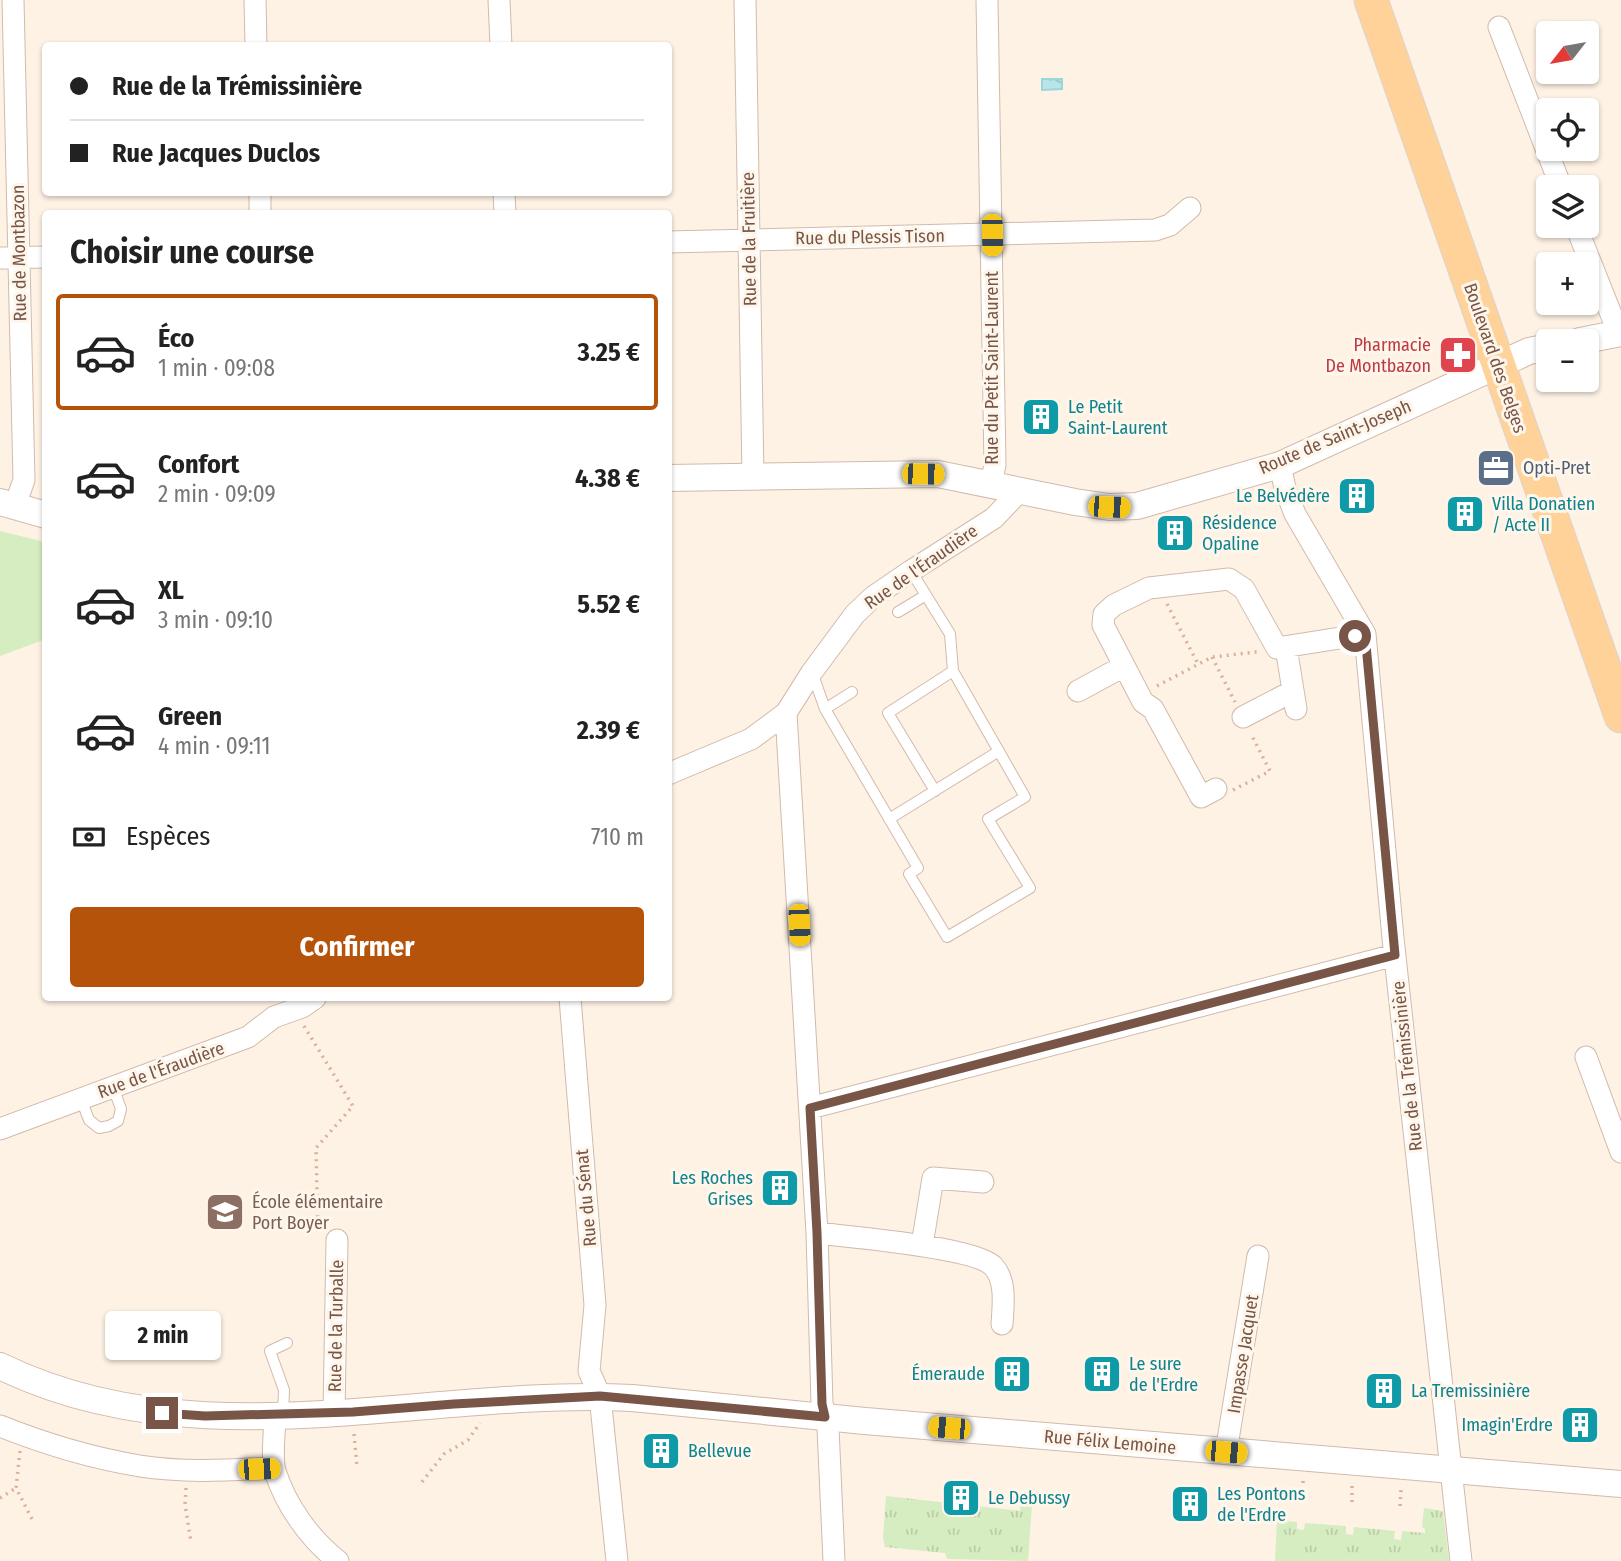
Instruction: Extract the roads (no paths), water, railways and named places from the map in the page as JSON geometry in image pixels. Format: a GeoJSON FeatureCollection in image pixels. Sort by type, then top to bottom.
{"type":"FeatureCollection","features":[{"type":"Feature","properties":{"kind":"main road","name":"Boulevard des Belges"},"geometry":{"type":"LineString","coordinates":[[1371,0],[1621,716]]}},
{"type":"Feature","properties":{"kind":"street","name":"Rue de Montbazon"},"geometry":{"type":"LineString","coordinates":[[7,503],[24,480],[9,258],[13,0]]}},
{"type":"Feature","properties":{"kind":"street"},"geometry":{"type":"LineString","coordinates":[[255,0],[256,42]]}},
{"type":"Feature","properties":{"kind":"street"},"geometry":{"type":"LineString","coordinates":[[499,0],[501,42]]}},
{"type":"Feature","properties":{"kind":"street","name":"Rue de la Fruitière"},"geometry":{"type":"LineString","coordinates":[[745,0],[753,477]]}},
{"type":"Feature","properties":{"kind":"street","name":"Rue du Petit Saint-Laurent"},"geometry":{"type":"LineString","coordinates":[[987,0],[995,465],[1004,486]]}},
{"type":"Feature","properties":{"kind":"street"},"geometry":{"type":"LineString","coordinates":[[1499,27],[1556,175]]}},
{"type":"Feature","properties":{"kind":"street","name":"Rue du Plessis Tison"},"geometry":{"type":"LineString","coordinates":[[672,242],[1155,230],[1170,225],[1191,208]]}},
{"type":"Feature","properties":{"kind":"street"},"geometry":{"type":"LineString","coordinates":[[1581,238],[1620,334],[1599,338]]}},
{"type":"Feature","properties":{"kind":"street"},"geometry":{"type":"LineString","coordinates":[[9,258],[42,257]]}},
{"type":"Feature","properties":{"kind":"street","name":"Route de Saint-Joseph"},"geometry":{"type":"LineString","coordinates":[[672,478],[928,474],[1004,486],[1075,502],[1109,507],[1137,506],[1280,465],[1497,364],[1536,350]]}},
{"type":"Feature","properties":{"kind":"street","name":"Rue de la Trémissinière"},"geometry":{"type":"LineString","coordinates":[[1280,465],[1295,514],[1365,634],[1395,955],[1461,1561]]}},
{"type":"Feature","properties":{"kind":"street","name":"Rue de l'Éraudière"},"geometry":{"type":"LineString","coordinates":[[672,772],[751,739],[786,713],[855,614],[873,597],[994,518],[1012,499],[1004,486]]}},
{"type":"Feature","properties":{"kind":"street"},"geometry":{"type":"LineString","coordinates":[[7,503],[42,514]]}},
{"type":"Feature","properties":{"kind":"street"},"geometry":{"type":"LineString","coordinates":[[1216,789],[1202,797],[1153,709],[1143,702],[1103,625],[1104,614],[1114,605],[1149,588],[1228,579],[1244,589],[1282,647],[1294,700],[1243,717]]}},
{"type":"Feature","properties":{"kind":"street"},"geometry":{"type":"LineString","coordinates":[[1282,647],[1365,634]]}},
{"type":"Feature","properties":{"kind":"street"},"geometry":{"type":"LineString","coordinates":[[1078,691],[1124,666]]}},
{"type":"Feature","properties":{"kind":"street"},"geometry":{"type":"LineString","coordinates":[[786,713],[817,1233],[822,1404],[828,1428],[834,1561]]}},
{"type":"Feature","properties":{"kind":"street"},"geometry":{"type":"LineString","coordinates":[[810,1108],[1395,955]]}},
{"type":"Feature","properties":{"kind":"street","name":"Rue du Sénat"},"geometry":{"type":"LineString","coordinates":[[570,1001],[595,1306],[589,1371],[600,1396],[617,1561]]}},
{"type":"Feature","properties":{"kind":"street","name":"Rue de l'Éraudière"},"geometry":{"type":"LineString","coordinates":[[0,1129],[248,1037],[296,1003]]}},
{"type":"Feature","properties":{"kind":"street"},"geometry":{"type":"LineString","coordinates":[[1586,1057],[1621,1152]]}},
{"type":"Feature","properties":{"kind":"street"},"geometry":{"type":"LineString","coordinates":[[922,1245],[933,1178],[983,1182]]}},
{"type":"Feature","properties":{"kind":"street"},"geometry":{"type":"LineString","coordinates":[[817,1233],[922,1245],[974,1257],[993,1266],[1001,1282],[1004,1299],[1002,1324]]}},
{"type":"Feature","properties":{"kind":"street","name":"Rue de la Turballe"},"geometry":{"type":"LineString","coordinates":[[337,1240],[344,1420]]}},
{"type":"Feature","properties":{"kind":"street","name":"Impasse Jacquet"},"geometry":{"type":"LineString","coordinates":[[1226,1452],[1258,1255]]}},
{"type":"Feature","properties":{"kind":"street","name":"Rue Félix Lemoine"},"geometry":{"type":"LineString","coordinates":[[0,1366],[46,1386],[76,1395],[162,1413],[192,1416],[279,1415],[344,1420],[600,1396],[1621,1484]]}},
{"type":"Feature","properties":{"kind":"street"},"geometry":{"type":"LineString","coordinates":[[279,1415],[274,1468],[302,1525],[319,1545],[338,1561]]}},
{"type":"Feature","properties":{"kind":"street"},"geometry":{"type":"LineString","coordinates":[[0,1426],[74,1452],[141,1466],[232,1471],[274,1468]]}},
{"type":"Feature","properties":{"kind":"lane"},"geometry":{"type":"LineString","coordinates":[[813,671],[825,709],[918,868],[909,874],[947,937],[1030,888],[988,819],[1025,797],[953,671],[950,634],[911,571]]}},
{"type":"Feature","properties":{"kind":"lane"},"geometry":{"type":"LineString","coordinates":[[898,612],[926,595]]}},
{"type":"Feature","properties":{"kind":"lane"},"geometry":{"type":"LineString","coordinates":[[935,791],[888,713],[953,671]]}},
{"type":"Feature","properties":{"kind":"lane"},"geometry":{"type":"LineString","coordinates":[[825,709],[852,692]]}},
{"type":"Feature","properties":{"kind":"lane"},"geometry":{"type":"LineString","coordinates":[[889,819],[999,751]]}},
{"type":"Feature","properties":{"kind":"lane"},"geometry":{"type":"LineString","coordinates":[[80,1100],[89,1120],[99,1128],[109,1126],[118,1121],[121,1109],[113,1087]]}},
{"type":"Feature","properties":{"kind":"lane"},"geometry":{"type":"LineString","coordinates":[[279,1415],[284,1390],[270,1351],[287,1343]]}},
{"type":"Feature","properties":{"kind":"water"},"geometry":{"type":"Polygon","coordinates":[[[1042,79],[1062,79],[1062,89],[1042,90],[1042,79]]]}},
{"type":"Feature","properties":{"kind":"place","name":"Pharmacie De Montbazon"},"geometry":{"type":"Point","coordinates":[1458,355]}},
{"type":"Feature","properties":{"kind":"place","name":"Le Petit Saint-Laurent"},"geometry":{"type":"Point","coordinates":[1041,417]}},
{"type":"Feature","properties":{"kind":"place","name":"Opti-Pret"},"geometry":{"type":"Point","coordinates":[1496,468]}},
{"type":"Feature","properties":{"kind":"place","name":"Le Belvédère"},"geometry":{"type":"Point","coordinates":[1357,496]}},
{"type":"Feature","properties":{"kind":"place","name":"Villa Donatien / Acte II"},"geometry":{"type":"Point","coordinates":[1465,514]}},
{"type":"Feature","properties":{"kind":"place","name":"Résidence Opaline"},"geometry":{"type":"Point","coordinates":[1175,533]}},
{"type":"Feature","properties":{"kind":"place","name":"Les Roches Grises"},"geometry":{"type":"Point","coordinates":[780,1188]}},
{"type":"Feature","properties":{"kind":"place","name":"École élémentaire Port Boyer"},"geometry":{"type":"Point","coordinates":[225,1212]}},
{"type":"Feature","properties":{"kind":"place","name":"Émeraude"},"geometry":{"type":"Point","coordinates":[1012,1374]}},
{"type":"Feature","properties":{"kind":"place","name":"Le sure de l'Erdre"},"geometry":{"type":"Point","coordinates":[1102,1374]}},
{"type":"Feature","properties":{"kind":"place","name":"La Tremissinière"},"geometry":{"type":"Point","coordinates":[1384,1391]}},
{"type":"Feature","properties":{"kind":"place","name":"Imagin'Erdre"},"geometry":{"type":"Point","coordinates":[1580,1425]}},
{"type":"Feature","properties":{"kind":"place","name":"Bellevue"},"geometry":{"type":"Point","coordinates":[661,1451]}},
{"type":"Feature","properties":{"kind":"place","name":"Le Debussy"},"geometry":{"type":"Point","coordinates":[961,1498]}},
{"type":"Feature","properties":{"kind":"place","name":"Les Pontons de l'Erdre"},"geometry":{"type":"Point","coordinates":[1190,1504]}}]}
